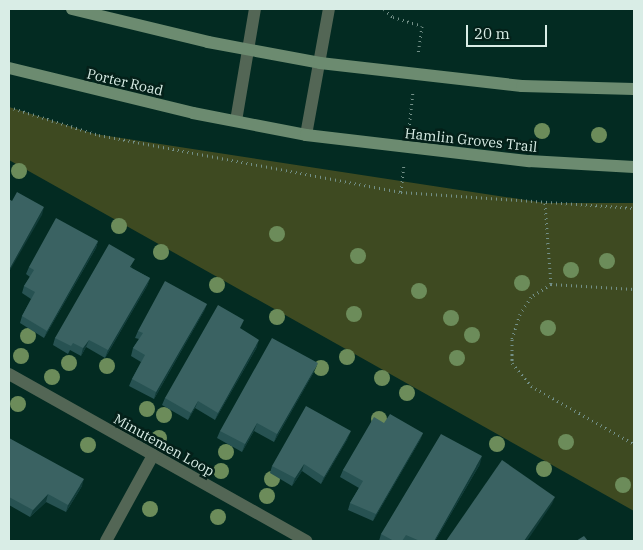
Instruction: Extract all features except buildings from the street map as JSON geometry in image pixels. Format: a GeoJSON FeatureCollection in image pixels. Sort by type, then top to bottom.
{"type":"FeatureCollection","features":[{"type":"Feature","properties":{"kind":"main road"},"geometry":{"type":"LineString","coordinates":[[72,9],[248,50],[320,63],[416,76],[522,86],[634,89]]}},
{"type":"Feature","properties":{"kind":"main road","name":"Porter Road"},"geometry":{"type":"LineString","coordinates":[[9,68],[236,121],[306,134]]}},
{"type":"Feature","properties":{"kind":"main road","name":"Hamlin Groves Trail"},"geometry":{"type":"LineString","coordinates":[[306,134],[406,149],[634,167]]}},
{"type":"Feature","properties":{"kind":"street"},"geometry":{"type":"LineString","coordinates":[[236,121],[256,9]]}},
{"type":"Feature","properties":{"kind":"street"},"geometry":{"type":"LineString","coordinates":[[306,134],[329,9]]}},
{"type":"Feature","properties":{"kind":"street","name":"Minutemen Loop"},"geometry":{"type":"LineString","coordinates":[[9,374],[306,541]]}},
{"type":"Feature","properties":{"kind":"street"},"geometry":{"type":"LineString","coordinates":[[106,541],[153,455]]}},
{"type":"Feature","properties":{"kind":"path"},"geometry":{"type":"LineString","coordinates":[[384,9],[393,17],[422,26],[401,192]]}},
{"type":"Feature","properties":{"kind":"path"},"geometry":{"type":"LineString","coordinates":[[9,108],[99,135],[401,192],[634,208]]}},
{"type":"Feature","properties":{"kind":"path"},"geometry":{"type":"LineString","coordinates":[[545,203],[551,284]]}},
{"type":"Feature","properties":{"kind":"path"},"geometry":{"type":"LineString","coordinates":[[634,289],[551,284],[531,298],[520,314],[512,339],[512,363],[531,386],[634,444]]}},
{"type":"Feature","properties":{"kind":"green space"},"geometry":{"type":"Polygon","coordinates":[[[9,107],[95,134],[545,203],[634,203],[634,511],[9,160],[9,107]]]}}]}
